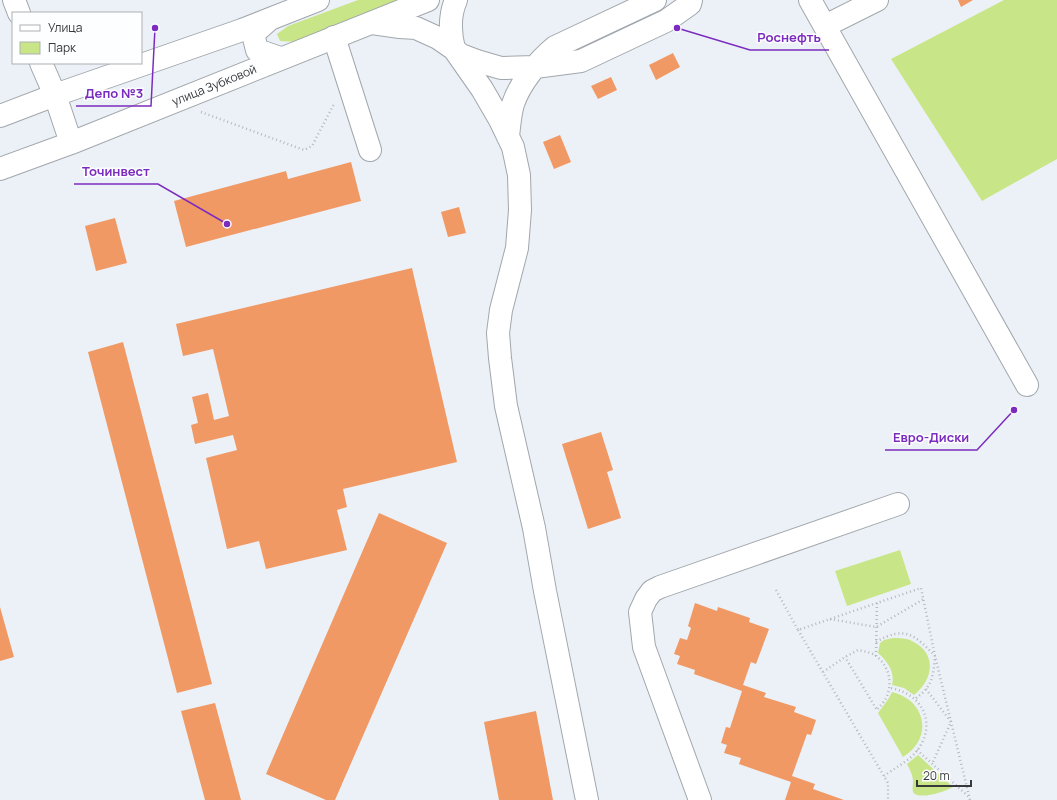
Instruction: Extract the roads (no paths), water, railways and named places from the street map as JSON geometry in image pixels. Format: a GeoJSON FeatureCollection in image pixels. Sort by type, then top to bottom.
{"type":"FeatureCollection","features":[{"type":"Feature","properties":{"kind":"street"},"geometry":{"type":"LineString","coordinates":[[14,0],[20,12]]}},
{"type":"Feature","properties":{"kind":"street"},"geometry":{"type":"LineString","coordinates":[[0,116],[55,95],[242,30],[318,0]]}},
{"type":"Feature","properties":{"kind":"street","name":"улица Зубковой"},"geometry":{"type":"LineString","coordinates":[[6,163],[71,143],[428,0]]}},
{"type":"Feature","properties":{"kind":"street"},"geometry":{"type":"LineString","coordinates":[[456,0],[450,24],[454,49],[482,89],[500,120],[513,147],[519,175],[520,210],[517,248],[501,310],[498,333],[502,372],[506,406],[534,528],[587,800]]}},
{"type":"Feature","properties":{"kind":"street"},"geometry":{"type":"LineString","coordinates":[[508,137],[513,104],[519,92],[543,56],[555,47],[655,0]]}},
{"type":"Feature","properties":{"kind":"street"},"geometry":{"type":"LineString","coordinates":[[372,23],[400,28],[416,28],[438,38],[461,55],[477,62],[501,68],[535,67],[581,61],[666,21],[690,4],[691,0]]}},
{"type":"Feature","properties":{"kind":"street"},"geometry":{"type":"LineString","coordinates":[[810,0],[1027,385]]}},
{"type":"Feature","properties":{"kind":"street"},"geometry":{"type":"LineString","coordinates":[[825,26],[877,0]]}},
{"type":"Feature","properties":{"kind":"street"},"geometry":{"type":"LineString","coordinates":[[273,17],[253,34],[257,50],[280,58]]}},
{"type":"Feature","properties":{"kind":"street"},"geometry":{"type":"LineString","coordinates":[[334,37],[370,150]]}},
{"type":"Feature","properties":{"kind":"street"},"geometry":{"type":"LineString","coordinates":[[41,64],[55,95],[71,143]]}},
{"type":"Feature","properties":{"kind":"street"},"geometry":{"type":"LineString","coordinates":[[700,800],[644,647],[640,612],[646,599],[652,591],[660,587],[898,504]]}},
{"type":"Feature","properties":{"kind":"place","name":"Депо №3"},"geometry":{"type":"Point","coordinates":[155,28]}},
{"type":"Feature","properties":{"kind":"place","name":"Роснефть"},"geometry":{"type":"Point","coordinates":[677,28]}},
{"type":"Feature","properties":{"kind":"place","name":"Точинвест"},"geometry":{"type":"Point","coordinates":[227,224]}},
{"type":"Feature","properties":{"kind":"place","name":"Евро-Диски"},"geometry":{"type":"Point","coordinates":[1014,410]}}]}
